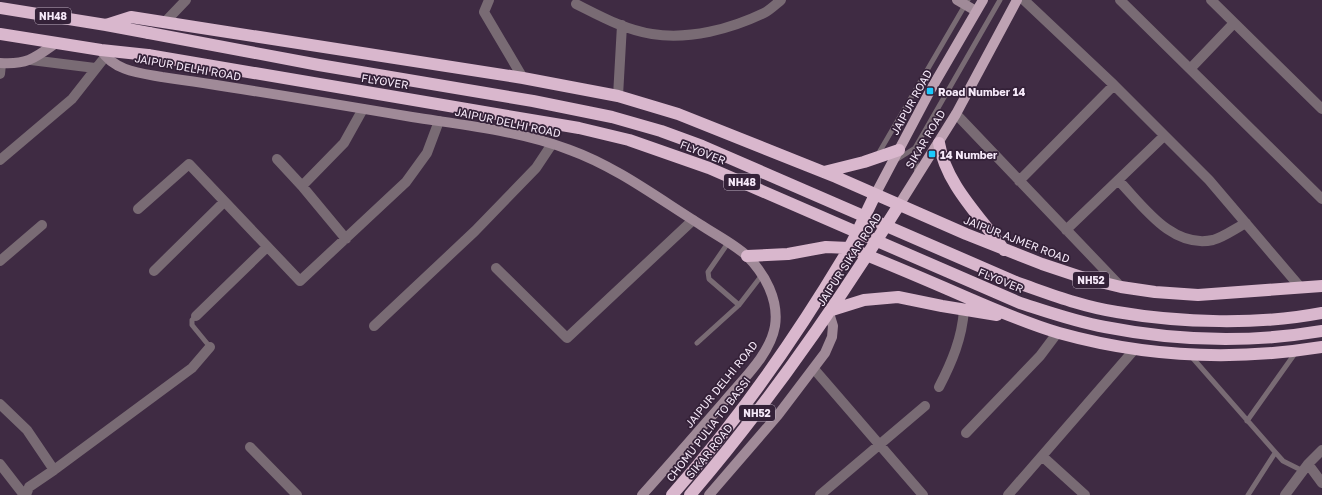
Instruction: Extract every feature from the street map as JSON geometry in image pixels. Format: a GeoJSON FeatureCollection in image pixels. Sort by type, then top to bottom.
{"type":"FeatureCollection","features":[{"type":"Feature","properties":{"kind":"highway","name":"NH48"},"geometry":{"type":"LineString","coordinates":[[0,8],[106,24]]}},
{"type":"Feature","properties":{"kind":"highway","name":"JAIPUR AJMER ROAD"},"geometry":{"type":"LineString","coordinates":[[106,24],[131,17],[523,78],[618,96],[678,114],[824,172],[1004,250],[1084,278],[1121,287],[1156,292],[1198,295],[1322,286]]}},
{"type":"Feature","properties":{"kind":"highway","name":"FLYOVER"},"geometry":{"type":"LineString","coordinates":[[106,24],[319,65],[533,101],[612,117],[661,131],[702,146],[1018,282],[1070,301],[1116,312],[1165,319],[1223,320],[1291,317],[1322,313]]}},
{"type":"Feature","properties":{"kind":"highway","name":"JAIPUR DELHI ROAD"},"geometry":{"type":"LineString","coordinates":[[0,34],[56,43],[103,53]]}},
{"type":"Feature","properties":{"kind":"highway","name":"FLYOVER"},"geometry":{"type":"LineString","coordinates":[[103,53],[148,55],[572,126],[629,140],[709,168],[1020,303],[1061,316],[1104,327],[1148,334],[1196,338],[1238,338],[1299,335],[1322,331]]}},
{"type":"Feature","properties":{"kind":"highway"},"geometry":{"type":"LineString","coordinates":[[939,143],[943,163],[953,181],[1004,250]]}},
{"type":"Feature","properties":{"kind":"highway"},"geometry":{"type":"LineString","coordinates":[[824,172],[876,158],[899,150]]}},
{"type":"Feature","properties":{"kind":"highway","name":"NH52"},"geometry":{"type":"LineString","coordinates":[[849,248],[876,195]]}},
{"type":"Feature","properties":{"kind":"highway","name":"JAIPUR SIKAR ROAD"},"geometry":{"type":"LineString","coordinates":[[820,327],[868,256],[899,205]]}},
{"type":"Feature","properties":{"kind":"highway"},"geometry":{"type":"LineString","coordinates":[[746,256],[788,254],[826,247],[849,248],[1016,318],[1058,332],[1134,350],[1189,354],[1250,355],[1297,351],[1322,347]]}},
{"type":"Feature","properties":{"kind":"highway","name":"CHOMU PULIA TO BASSI"},"geometry":{"type":"LineString","coordinates":[[672,495],[735,417],[820,296],[849,248]]}},
{"type":"Feature","properties":{"kind":"highway"},"geometry":{"type":"LineString","coordinates":[[831,312],[864,300],[898,297],[964,310],[1016,318]]}},
{"type":"Feature","properties":{"kind":"highway","name":"SIKAR ROAD"},"geometry":{"type":"LineString","coordinates":[[690,495],[751,421],[820,327]]}},
{"type":"Feature","properties":{"kind":"main road","name":"JAIPUR ROAD"},"geometry":{"type":"LineString","coordinates":[[876,195],[899,150],[982,0]]}},
{"type":"Feature","properties":{"kind":"main road","name":"SIKAR ROAD"},"geometry":{"type":"LineString","coordinates":[[899,205],[956,114],[1018,0]]}},
{"type":"Feature","properties":{"kind":"main road"},"geometry":{"type":"LineString","coordinates":[[963,2],[976,11]]}},
{"type":"Feature","properties":{"kind":"main road"},"geometry":{"type":"LineString","coordinates":[[0,67],[31,60],[56,43]]}},
{"type":"Feature","properties":{"kind":"main road","name":"JAIPUR DELHI ROAD"},"geometry":{"type":"LineString","coordinates":[[103,53],[121,68],[162,77],[440,121],[552,144],[572,150],[624,177],[693,220],[746,256],[762,275],[772,295],[776,311],[775,327],[770,342],[760,358],[733,391],[685,448],[642,495]]}},
{"type":"Feature","properties":{"kind":"main road"},"geometry":{"type":"LineString","coordinates":[[709,495],[778,415],[825,353],[832,337],[833,326],[831,312]]}},
{"type":"Feature","properties":{"kind":"street"},"geometry":{"type":"LineString","coordinates":[[165,22],[186,0]]}},
{"type":"Feature","properties":{"kind":"street"},"geometry":{"type":"LineString","coordinates":[[488,0],[484,12],[523,78]]}},
{"type":"Feature","properties":{"kind":"street"},"geometry":{"type":"LineString","coordinates":[[574,1],[622,25],[651,34],[683,37],[729,26],[766,12],[781,0]]}},
{"type":"Feature","properties":{"kind":"street"},"geometry":{"type":"LineString","coordinates":[[1024,0],[1114,85],[1209,180],[1301,288]]}},
{"type":"Feature","properties":{"kind":"street"},"geometry":{"type":"LineString","coordinates":[[1120,0],[1322,199]]}},
{"type":"Feature","properties":{"kind":"street"},"geometry":{"type":"LineString","coordinates":[[1211,0],[1322,109]]}},
{"type":"Feature","properties":{"kind":"street"},"geometry":{"type":"LineString","coordinates":[[1190,69],[1234,23]]}},
{"type":"Feature","properties":{"kind":"street"},"geometry":{"type":"LineString","coordinates":[[618,96],[622,25]]}},
{"type":"Feature","properties":{"kind":"street"},"geometry":{"type":"LineString","coordinates":[[0,160],[72,99],[95,68],[103,53]]}},
{"type":"Feature","properties":{"kind":"street"},"geometry":{"type":"LineString","coordinates":[[31,60],[95,68]]}},
{"type":"Feature","properties":{"kind":"street"},"geometry":{"type":"LineString","coordinates":[[1019,181],[1114,85]]}},
{"type":"Feature","properties":{"kind":"street"},"geometry":{"type":"LineString","coordinates":[[302,186],[344,143],[363,109]]}},
{"type":"Feature","properties":{"kind":"street"},"geometry":{"type":"LineString","coordinates":[[956,114],[1121,287]]}},
{"type":"Feature","properties":{"kind":"street"},"geometry":{"type":"LineString","coordinates":[[138,209],[189,164],[300,281],[406,182],[427,153],[440,121]]}},
{"type":"Feature","properties":{"kind":"street"},"geometry":{"type":"LineString","coordinates":[[1066,230],[1119,181],[1164,136]]}},
{"type":"Feature","properties":{"kind":"street"},"geometry":{"type":"LineString","coordinates":[[374,326],[475,231],[536,168],[552,144]]}},
{"type":"Feature","properties":{"kind":"street"},"geometry":{"type":"LineString","coordinates":[[277,159],[302,186],[346,239]]}},
{"type":"Feature","properties":{"kind":"street"},"geometry":{"type":"LineString","coordinates":[[1119,181],[1160,224],[1176,235],[1203,240],[1214,240],[1246,222]]}},
{"type":"Feature","properties":{"kind":"street"},"geometry":{"type":"LineString","coordinates":[[154,271],[224,202]]}},
{"type":"Feature","properties":{"kind":"street"},"geometry":{"type":"LineString","coordinates":[[496,268],[567,338],[693,220]]}},
{"type":"Feature","properties":{"kind":"street"},"geometry":{"type":"LineString","coordinates":[[0,261],[42,225]]}},
{"type":"Feature","properties":{"kind":"street"},"geometry":{"type":"LineString","coordinates":[[196,316],[267,247]]}},
{"type":"Feature","properties":{"kind":"street"},"geometry":{"type":"LineString","coordinates":[[939,386],[956,350],[963,325],[964,310]]}},
{"type":"Feature","properties":{"kind":"street"},"geometry":{"type":"LineString","coordinates":[[966,433],[1040,356],[1058,332]]}},
{"type":"Feature","properties":{"kind":"street"},"geometry":{"type":"LineString","coordinates":[[0,464],[25,495],[29,488],[192,368],[210,347]]}},
{"type":"Feature","properties":{"kind":"street"},"geometry":{"type":"LineString","coordinates":[[1008,495],[1026,477],[1042,456],[1087,406],[1134,350]]}},
{"type":"Feature","properties":{"kind":"street"},"geometry":{"type":"LineString","coordinates":[[814,369],[923,495]]}},
{"type":"Feature","properties":{"kind":"street"},"geometry":{"type":"LineString","coordinates":[[0,404],[27,430],[54,470]]}},
{"type":"Feature","properties":{"kind":"street"},"geometry":{"type":"LineString","coordinates":[[820,495],[924,406]]}},
{"type":"Feature","properties":{"kind":"street"},"geometry":{"type":"LineString","coordinates":[[250,447],[297,495]]}},
{"type":"Feature","properties":{"kind":"street"},"geometry":{"type":"LineString","coordinates":[[1285,495],[1322,450]]}},
{"type":"Feature","properties":{"kind":"street"},"geometry":{"type":"LineString","coordinates":[[1042,456],[1085,495]]}},
{"type":"Feature","properties":{"kind":"street"},"geometry":{"type":"LineString","coordinates":[[1306,468],[1322,483]]}},
{"type":"Feature","properties":{"kind":"lane"},"geometry":{"type":"LineString","coordinates":[[892,163],[915,148],[1000,0]]}},
{"type":"Feature","properties":{"kind":"lane"},"geometry":{"type":"LineString","coordinates":[[876,158],[963,2]]}},
{"type":"Feature","properties":{"kind":"lane"},"geometry":{"type":"LineString","coordinates":[[915,148],[917,178]]}},
{"type":"Feature","properties":{"kind":"lane"},"geometry":{"type":"LineString","coordinates":[[728,243],[708,272],[709,279],[739,305]]}},
{"type":"Feature","properties":{"kind":"lane"},"geometry":{"type":"LineString","coordinates":[[697,342],[739,305],[762,275]]}},
{"type":"Feature","properties":{"kind":"lane"},"geometry":{"type":"LineString","coordinates":[[196,316],[192,320],[192,325],[210,347]]}},
{"type":"Feature","properties":{"kind":"lane"},"geometry":{"type":"LineString","coordinates":[[1247,421],[1297,351]]}},
{"type":"Feature","properties":{"kind":"lane"},"geometry":{"type":"LineString","coordinates":[[1189,354],[1283,461],[1306,468]]}},
{"type":"Feature","properties":{"kind":"lane"},"geometry":{"type":"LineString","coordinates":[[1248,495],[1276,453]]}},
{"type":"Feature","properties":{"kind":"place","name":"Road Number 14"},"geometry":{"type":"Point","coordinates":[930,91]}},
{"type":"Feature","properties":{"kind":"place","name":"14 Number"},"geometry":{"type":"Point","coordinates":[932,154]}}]}
